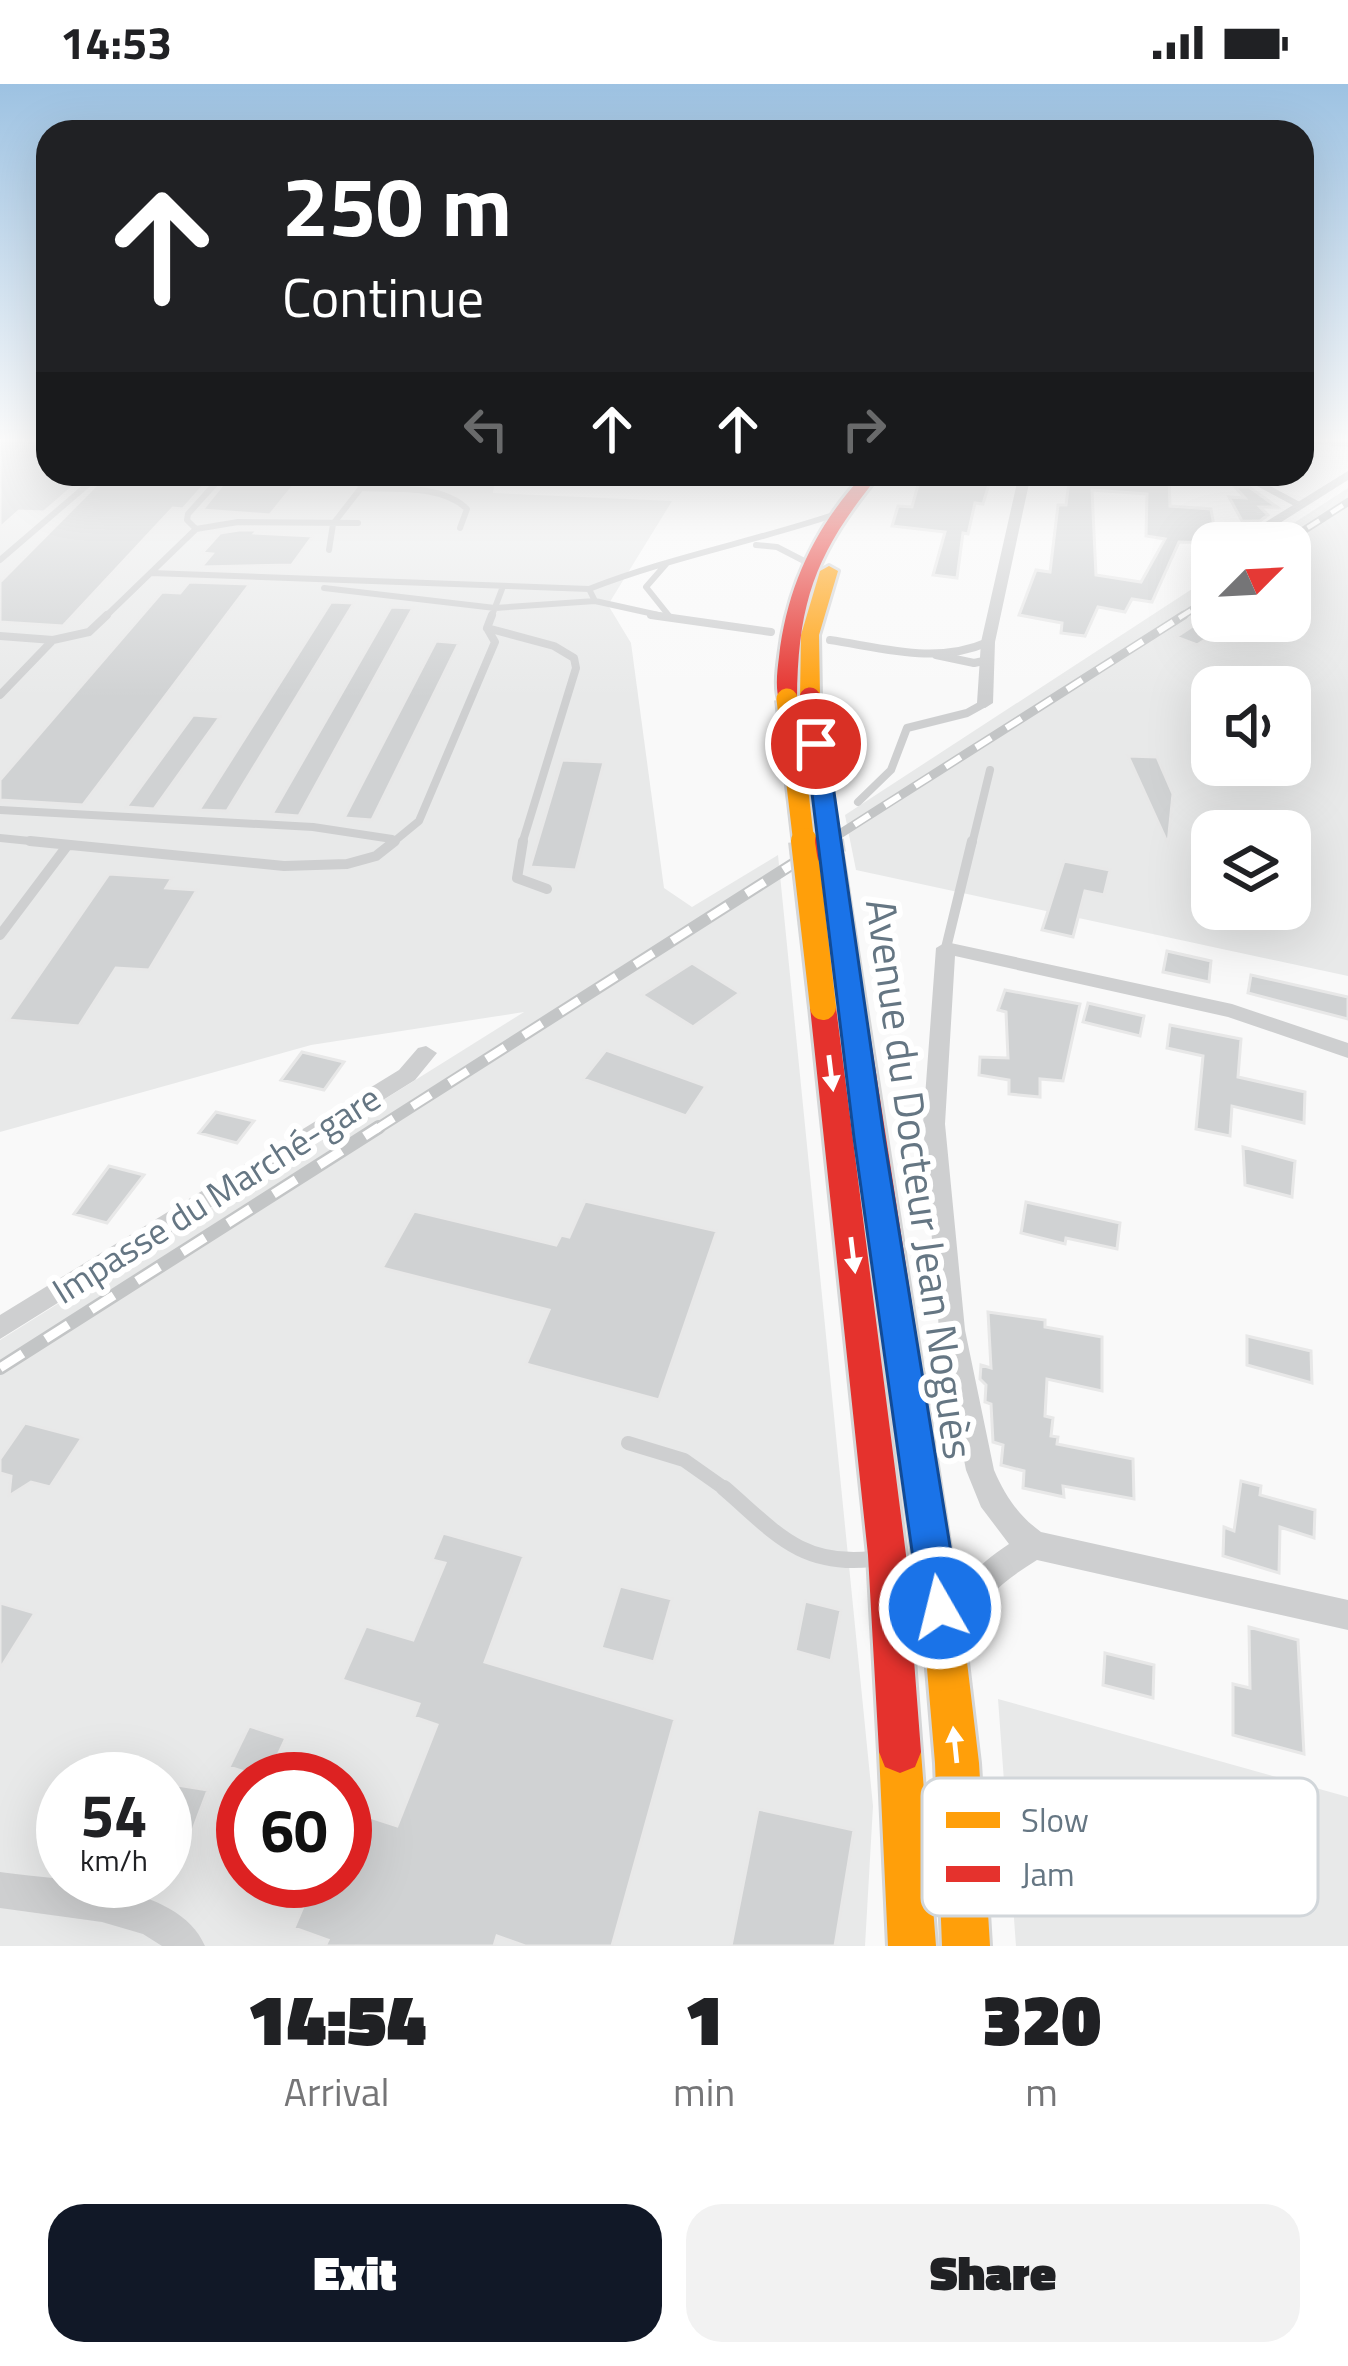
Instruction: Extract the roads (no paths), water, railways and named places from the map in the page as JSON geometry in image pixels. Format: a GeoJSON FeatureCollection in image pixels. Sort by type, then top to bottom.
{"type":"FeatureCollection","features":[{"type":"Feature","properties":{"kind":"main road"},"geometry":{"type":"LineString","coordinates":[[799,698],[790,611],[827,525]]}},
{"type":"Feature","properties":{"kind":"main road"},"geometry":{"type":"LineString","coordinates":[[799,698],[821,590],[851,525]]}},
{"type":"Feature","properties":{"kind":"main road","name":"Avenue du Docteur Jean Noguès"},"geometry":{"type":"LineString","coordinates":[[799,698],[830,854],[945,1646],[958,1778]]}},
{"type":"Feature","properties":{"kind":"main road","name":"Avenue du Docteur Jean Noguès"},"geometry":{"type":"LineString","coordinates":[[799,698],[823,1007],[887,1555],[912,1946]]}},
{"type":"Feature","properties":{"kind":"main road","name":"Avenue du Docteur Jean Noguès"},"geometry":{"type":"LineString","coordinates":[[965,1916],[967,1946]]}},
{"type":"Feature","properties":{"kind":"street"},"geometry":{"type":"LineString","coordinates":[[985,703],[988,641],[1013,525]]}},
{"type":"Feature","properties":{"kind":"street"},"geometry":{"type":"LineString","coordinates":[[1348,1051],[1232,1012],[946,948],[934,1124],[952,1330],[980,1471],[991,1497],[1013,1529],[1034,1545],[1348,1615]]}},
{"type":"Feature","properties":{"kind":"street","name":"Impasse du Marché-gare"},"geometry":{"type":"LineString","coordinates":[[0,1328],[407,1075],[426,1053]]}},
{"type":"Feature","properties":{"kind":"street"},"geometry":{"type":"LineString","coordinates":[[945,1646],[971,1591],[987,1574],[1034,1545]]}},
{"type":"Feature","properties":{"kind":"street"},"geometry":{"type":"LineString","coordinates":[[0,1890],[152,1916],[177,1930],[187,1946]]}},
{"type":"Feature","properties":{"kind":"lane"},"geometry":{"type":"LineString","coordinates":[[0,560],[41,525]]}},
{"type":"Feature","properties":{"kind":"lane"},"geometry":{"type":"LineString","coordinates":[[192,525],[196,529]]}},
{"type":"Feature","properties":{"kind":"lane"},"geometry":{"type":"LineString","coordinates":[[0,636],[53,640],[89,632],[196,529],[221,525]]}},
{"type":"Feature","properties":{"kind":"lane"},"geometry":{"type":"LineString","coordinates":[[329,550],[333,525]]}},
{"type":"Feature","properties":{"kind":"lane"},"geometry":{"type":"LineString","coordinates":[[151,573],[299,581],[591,586],[803,525]]}},
{"type":"Feature","properties":{"kind":"lane"},"geometry":{"type":"LineString","coordinates":[[746,544],[777,547],[808,563]]}},
{"type":"Feature","properties":{"kind":"lane"},"geometry":{"type":"LineString","coordinates":[[670,561],[646,587],[673,619]]}},
{"type":"Feature","properties":{"kind":"lane"},"geometry":{"type":"LineString","coordinates":[[299,581],[386,598],[496,608],[595,601],[673,619],[771,632]]}},
{"type":"Feature","properties":{"kind":"lane"},"geometry":{"type":"LineString","coordinates":[[487,628],[503,586]]}},
{"type":"Feature","properties":{"kind":"lane"},"geometry":{"type":"LineString","coordinates":[[591,586],[595,601]]}},
{"type":"Feature","properties":{"kind":"lane"},"geometry":{"type":"LineString","coordinates":[[0,838],[284,866],[347,864],[376,856],[392,838],[419,821],[495,642],[487,628]]}},
{"type":"Feature","properties":{"kind":"lane"},"geometry":{"type":"LineString","coordinates":[[487,628],[554,646],[574,658],[576,668],[516,866],[517,878],[548,889]]}},
{"type":"Feature","properties":{"kind":"lane"},"geometry":{"type":"LineString","coordinates":[[0,695],[53,640]]}},
{"type":"Feature","properties":{"kind":"lane"},"geometry":{"type":"LineString","coordinates":[[830,640],[927,652],[970,650],[988,641]]}},
{"type":"Feature","properties":{"kind":"lane"},"geometry":{"type":"LineString","coordinates":[[927,652],[954,661],[988,660]]}},
{"type":"Feature","properties":{"kind":"lane"},"geometry":{"type":"LineString","coordinates":[[858,802],[890,778],[907,728],[920,720],[965,714],[985,703]]}},
{"type":"Feature","properties":{"kind":"lane"},"geometry":{"type":"LineString","coordinates":[[946,948],[990,770]]}},
{"type":"Feature","properties":{"kind":"lane"},"geometry":{"type":"LineString","coordinates":[[0,810],[313,827],[392,838]]}},
{"type":"Feature","properties":{"kind":"lane"},"geometry":{"type":"LineString","coordinates":[[0,935],[67,846]]}},
{"type":"Feature","properties":{"kind":"lane"},"geometry":{"type":"LineString","coordinates":[[628,1443],[690,1462],[791,1548],[819,1561],[862,1562],[887,1555]]}},
{"type":"Feature","properties":{"kind":"railway"},"geometry":{"type":"LineString","coordinates":[[1179,618],[1191,610]]}},
{"type":"Feature","properties":{"kind":"railway"},"geometry":{"type":"LineString","coordinates":[[824,844],[1184,615]]}},
{"type":"Feature","properties":{"kind":"railway"},"geometry":{"type":"LineString","coordinates":[[375,1130],[829,841]]}},
{"type":"Feature","properties":{"kind":"railway"},"geometry":{"type":"LineString","coordinates":[[0,1368],[379,1127]]}}]}
